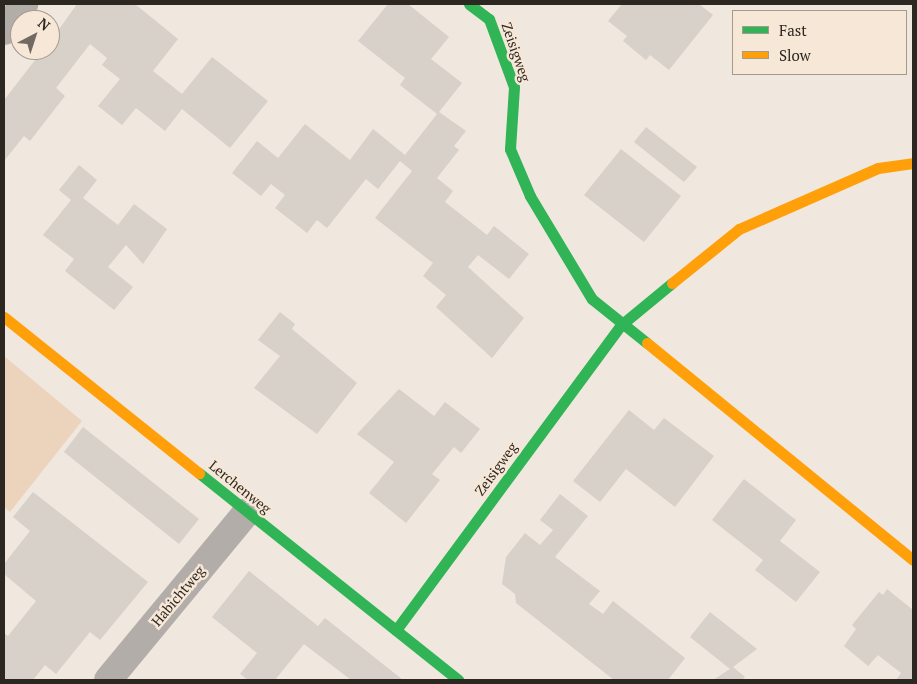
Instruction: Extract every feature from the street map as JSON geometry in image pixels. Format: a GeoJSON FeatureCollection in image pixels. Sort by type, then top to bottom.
{"type":"FeatureCollection","features":[{"type":"Feature","properties":{"kind":"street"},"geometry":{"type":"LineString","coordinates":[[4,31],[24,4]]}},
{"type":"Feature","properties":{"kind":"street","name":"Zeisigweg"},"geometry":{"type":"LineString","coordinates":[[470,4],[489,19],[514,87],[510,149],[530,196],[592,299],[621,325],[913,560]]}},
{"type":"Feature","properties":{"kind":"street","name":"Zeisigweg"},"geometry":{"type":"LineString","coordinates":[[396,630],[621,325],[739,229],[878,168],[913,163]]}},
{"type":"Feature","properties":{"kind":"street","name":"Lerchenweg"},"geometry":{"type":"LineString","coordinates":[[4,317],[458,680]]}},
{"type":"Feature","properties":{"kind":"street","name":"Habichtweg"},"geometry":{"type":"LineString","coordinates":[[108,680],[248,512]]}},
{"type":"Feature","properties":{"kind":"shaded area"},"geometry":{"type":"Polygon","coordinates":[[[4,356],[82,421],[10,512],[4,507],[4,356]]]}},
{"type":"Feature","properties":{"kind":"building"},"geometry":{"type":"Polygon","coordinates":[[[77,4],[135,4],[178,39],[153,71],[182,94],[212,57],[268,101],[230,148],[182,109],[165,131],[136,108],[122,125],[98,106],[120,79],[102,65],[107,58],[90,44],[56,88],[65,96],[30,141],[24,136],[4,161],[4,100],[35,60],[60,60],[60,28],[77,4]]]}},
{"type":"Feature","properties":{"kind":"building"},"geometry":{"type":"Polygon","coordinates":[[[388,4],[408,4],[449,37],[431,59],[462,83],[439,112],[466,131],[454,146],[459,150],[437,178],[453,191],[445,202],[487,235],[494,226],[529,254],[509,279],[478,255],[468,267],[524,318],[492,358],[436,307],[446,295],[423,276],[433,263],[375,218],[412,171],[400,161],[378,189],[366,179],[327,228],[317,220],[307,233],[275,208],[285,195],[271,184],[261,196],[232,173],[257,141],[278,158],[305,124],[350,160],[373,129],[405,155],[437,114],[400,85],[405,78],[358,41],[388,4]]]}},
{"type":"Feature","properties":{"kind":"building"},"geometry":{"type":"Polygon","coordinates":[[[622,4],[699,4],[713,15],[669,70],[650,55],[646,60],[623,41],[627,36],[608,21],[622,4]]]}},
{"type":"Feature","properties":{"kind":"building"},"geometry":{"type":"Polygon","coordinates":[[[646,127],[697,167],[684,182],[634,142],[646,127]]]}},
{"type":"Feature","properties":{"kind":"building"},"geometry":{"type":"Polygon","coordinates":[[[621,149],[681,196],[644,242],[584,195],[621,149]]]}},
{"type":"Feature","properties":{"kind":"building"},"geometry":{"type":"Polygon","coordinates":[[[79,165],[97,180],[83,198],[118,225],[134,204],[167,229],[143,264],[126,245],[108,267],[133,287],[114,310],[65,271],[74,259],[43,235],[71,200],[59,190],[79,165]]]}},
{"type":"Feature","properties":{"kind":"building"},"geometry":{"type":"Polygon","coordinates":[[[280,312],[295,324],[292,329],[357,383],[317,434],[254,388],[280,356],[258,340],[280,312]]]}},
{"type":"Feature","properties":{"kind":"building"},"geometry":{"type":"Polygon","coordinates":[[[399,389],[434,416],[445,402],[480,429],[461,453],[454,447],[432,474],[440,480],[406,523],[369,493],[394,462],[357,434],[399,389]]]}},
{"type":"Feature","properties":{"kind":"building"},"geometry":{"type":"Polygon","coordinates":[[[629,410],[654,430],[664,418],[714,456],[675,507],[626,469],[600,502],[573,481],[629,410]]]}},
{"type":"Feature","properties":{"kind":"building"},"geometry":{"type":"Polygon","coordinates":[[[83,427],[199,519],[179,544],[64,452],[83,427]]]}},
{"type":"Feature","properties":{"kind":"building"},"geometry":{"type":"Polygon","coordinates":[[[744,479],[796,520],[780,541],[820,572],[796,602],[755,570],[763,560],[712,520],[744,479]]]}},
{"type":"Feature","properties":{"kind":"building"},"geometry":{"type":"Polygon","coordinates":[[[33,492],[148,582],[100,640],[90,632],[56,674],[45,665],[33,680],[4,680],[4,633],[8,636],[36,601],[4,574],[4,564],[30,531],[13,517],[33,492]]]}},
{"type":"Feature","properties":{"kind":"building"},"geometry":{"type":"Polygon","coordinates":[[[560,494],[588,516],[555,557],[600,591],[589,604],[603,614],[613,601],[685,658],[668,680],[614,680],[516,603],[515,594],[502,584],[506,557],[525,533],[540,545],[553,530],[540,520],[560,494]]]}},
{"type":"Feature","properties":{"kind":"building"},"geometry":{"type":"Polygon","coordinates":[[[249,571],[318,626],[325,618],[403,680],[351,680],[304,644],[275,680],[248,680],[240,674],[257,653],[212,617],[249,571]]]}},
{"type":"Feature","properties":{"kind":"building"},"geometry":{"type":"Polygon","coordinates":[[[887,589],[913,610],[913,680],[896,680],[901,673],[878,655],[868,666],[844,646],[856,629],[852,625],[879,592],[883,595],[887,589]]]}},
{"type":"Feature","properties":{"kind":"building"},"geometry":{"type":"Polygon","coordinates":[[[710,612],[757,649],[733,667],[745,677],[742,680],[713,680],[730,669],[690,637],[710,612]]]}},
{"type":"Feature","properties":{"kind":"traffic: fast"},"geometry":{"type":"LineString","coordinates":[[469,4],[489,19],[514,87],[510,149],[530,196],[592,299],[647,343]]}},
{"type":"Feature","properties":{"kind":"traffic: fast"},"geometry":{"type":"LineString","coordinates":[[396,630],[621,325],[672,283]]}},
{"type":"Feature","properties":{"kind":"traffic: fast"},"geometry":{"type":"LineString","coordinates":[[199,473],[458,680]]}},
{"type":"Feature","properties":{"kind":"traffic: slow"},"geometry":{"type":"LineString","coordinates":[[672,283],[739,229],[878,168],[913,163]]}},
{"type":"Feature","properties":{"kind":"traffic: slow"},"geometry":{"type":"LineString","coordinates":[[4,317],[199,473]]}},
{"type":"Feature","properties":{"kind":"traffic: slow"},"geometry":{"type":"LineString","coordinates":[[647,343],[913,560]]}}]}
